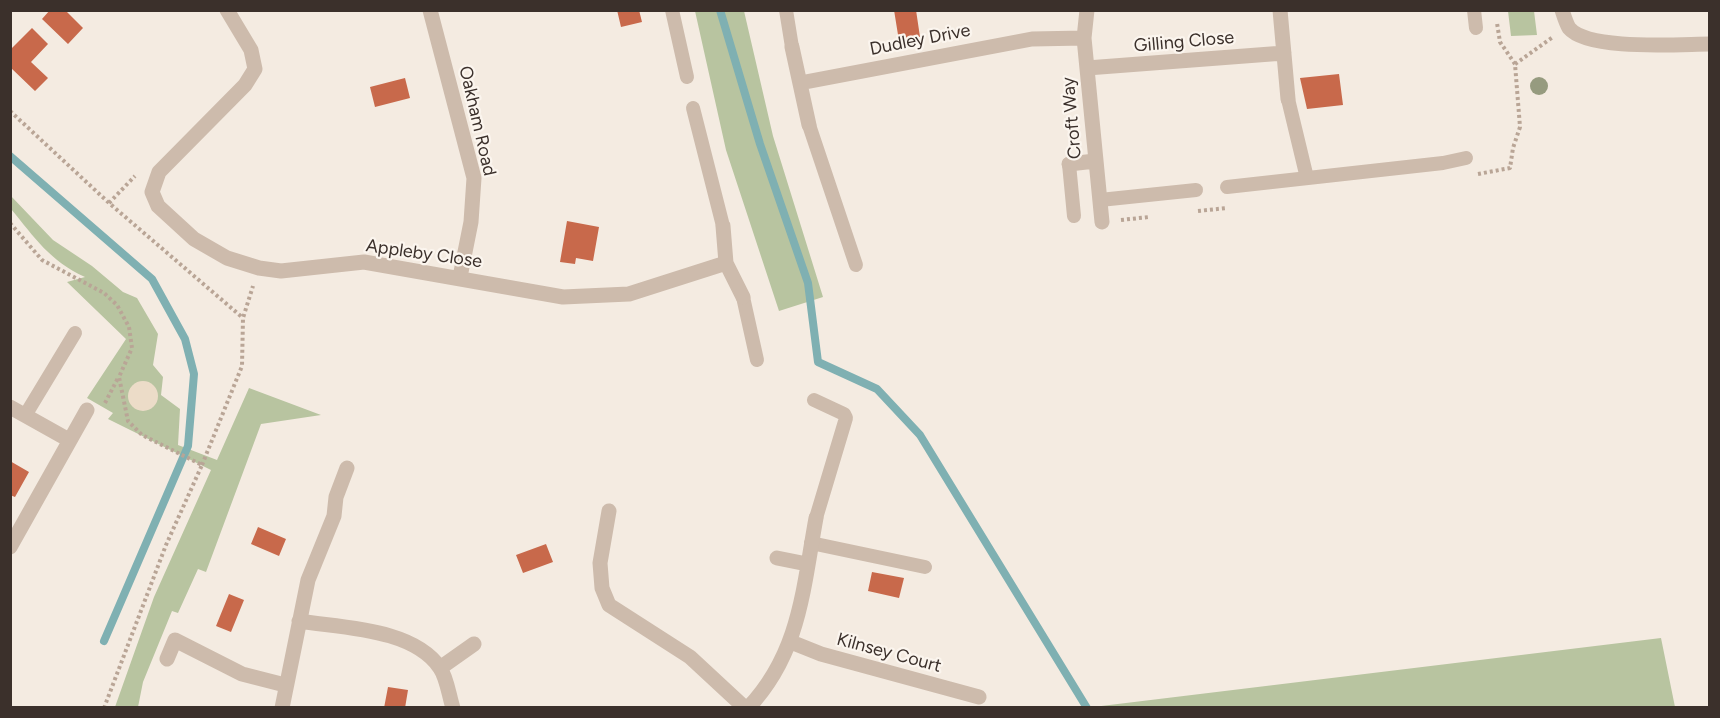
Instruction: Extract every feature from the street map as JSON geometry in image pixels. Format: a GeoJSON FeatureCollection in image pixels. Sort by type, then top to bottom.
{"type":"FeatureCollection","features":[{"type":"Feature","properties":{"kind":"street","name":"Appleby Close"},"geometry":{"type":"LineString","coordinates":[[227,10],[251,50],[255,69],[245,85],[159,172],[153,192],[158,206],[194,240],[227,258],[259,268],[281,271],[364,262],[460,277],[563,297],[628,294],[726,263]]}},
{"type":"Feature","properties":{"kind":"street","name":"Oakham Road"},"geometry":{"type":"LineString","coordinates":[[430,10],[474,178],[471,222],[460,277]]}},
{"type":"Feature","properties":{"kind":"street","name":"Croft Way"},"geometry":{"type":"LineString","coordinates":[[1087,10],[1084,38],[1102,222]]}},
{"type":"Feature","properties":{"kind":"street"},"geometry":{"type":"LineString","coordinates":[[1280,10],[1288,99]]}},
{"type":"Feature","properties":{"kind":"street"},"geometry":{"type":"LineString","coordinates":[[1562,10],[1569,27],[1582,37],[1620,44],[1710,44]]}},
{"type":"Feature","properties":{"kind":"street","name":"Dudley Drive"},"geometry":{"type":"LineString","coordinates":[[800,83],[1032,39],[1084,38]]}},
{"type":"Feature","properties":{"kind":"street"},"geometry":{"type":"LineString","coordinates":[[792,46],[809,125]]}},
{"type":"Feature","properties":{"kind":"street","name":"Gilling Close"},"geometry":{"type":"LineString","coordinates":[[1087,68],[1284,53]]}},
{"type":"Feature","properties":{"kind":"street"},"geometry":{"type":"LineString","coordinates":[[1069,164],[1095,161]]}},
{"type":"Feature","properties":{"kind":"street"},"geometry":{"type":"LineString","coordinates":[[723,226],[726,263],[743,297]]}},
{"type":"Feature","properties":{"kind":"street"},"geometry":{"type":"LineString","coordinates":[[10,407],[69,440]]}},
{"type":"Feature","properties":{"kind":"street"},"geometry":{"type":"LineString","coordinates":[[10,547],[87,410]]}},
{"type":"Feature","properties":{"kind":"street"},"geometry":{"type":"LineString","coordinates":[[282,708],[308,580],[334,516],[336,497],[347,468]]}},
{"type":"Feature","properties":{"kind":"street"},"geometry":{"type":"LineString","coordinates":[[609,511],[600,563],[602,588],[609,605],[690,657],[746,708],[769,686],[791,642],[816,518]]}},
{"type":"Feature","properties":{"kind":"street"},"geometry":{"type":"LineString","coordinates":[[777,558],[807,564]]}},
{"type":"Feature","properties":{"kind":"street"},"geometry":{"type":"LineString","coordinates":[[299,621],[368,629],[417,648],[440,668],[453,708]]}},
{"type":"Feature","properties":{"kind":"street"},"geometry":{"type":"LineString","coordinates":[[167,659],[175,640],[242,674],[285,686]]}},
{"type":"Feature","properties":{"kind":"street","name":"Kilnsey Court"},"geometry":{"type":"LineString","coordinates":[[791,642],[832,657],[979,697]]}},
{"type":"Feature","properties":{"kind":"street"},"geometry":{"type":"LineString","coordinates":[[440,668],[474,644]]}},
{"type":"Feature","properties":{"kind":"lane"},"geometry":{"type":"LineString","coordinates":[[672,10],[687,77]]}},
{"type":"Feature","properties":{"kind":"lane"},"geometry":{"type":"LineString","coordinates":[[786,10],[792,46]]}},
{"type":"Feature","properties":{"kind":"lane"},"geometry":{"type":"LineString","coordinates":[[1474,10],[1476,28]]}},
{"type":"Feature","properties":{"kind":"lane"},"geometry":{"type":"LineString","coordinates":[[1288,99],[1307,178]]}},
{"type":"Feature","properties":{"kind":"lane"},"geometry":{"type":"LineString","coordinates":[[693,108],[723,226]]}},
{"type":"Feature","properties":{"kind":"lane"},"geometry":{"type":"LineString","coordinates":[[809,125],[856,265]]}},
{"type":"Feature","properties":{"kind":"lane"},"geometry":{"type":"LineString","coordinates":[[1227,187],[1466,158]]}},
{"type":"Feature","properties":{"kind":"lane"},"geometry":{"type":"LineString","coordinates":[[1069,164],[1074,216]]}},
{"type":"Feature","properties":{"kind":"lane"},"geometry":{"type":"LineString","coordinates":[[1100,200],[1196,190]]}},
{"type":"Feature","properties":{"kind":"lane"},"geometry":{"type":"LineString","coordinates":[[743,297],[757,360]]}},
{"type":"Feature","properties":{"kind":"lane"},"geometry":{"type":"LineString","coordinates":[[26,414],[75,333]]}},
{"type":"Feature","properties":{"kind":"lane"},"geometry":{"type":"LineString","coordinates":[[814,400],[844,414],[846,418],[816,518]]}},
{"type":"Feature","properties":{"kind":"lane"},"geometry":{"type":"LineString","coordinates":[[811,543],[925,567]]}},
{"type":"Feature","properties":{"kind":"path"},"geometry":{"type":"LineString","coordinates":[[1497,21],[1500,42]]}},
{"type":"Feature","properties":{"kind":"path"},"geometry":{"type":"LineString","coordinates":[[1515,64],[1532,49],[1569,27]]}},
{"type":"Feature","properties":{"kind":"path"},"geometry":{"type":"LineString","coordinates":[[10,111],[109,204],[243,318]]}},
{"type":"Feature","properties":{"kind":"path"},"geometry":{"type":"LineString","coordinates":[[10,223],[42,260],[104,293],[117,305],[129,327],[132,348],[118,377],[128,421],[142,435],[202,465]]}},
{"type":"Feature","properties":{"kind":"path"},"geometry":{"type":"LineString","coordinates":[[104,708],[115,672],[165,545],[202,465],[242,366],[243,318],[259,268]]}},
{"type":"Feature","properties":{"kind":"green space"},"geometry":{"type":"Polygon","coordinates":[[[695,11],[744,11],[773,136],[823,297],[779,311],[726,150],[695,11]]]}},
{"type":"Feature","properties":{"kind":"green space"},"geometry":{"type":"Polygon","coordinates":[[[1508,11],[1534,11],[1537,35],[1511,36],[1508,11]]]}},
{"type":"Feature","properties":{"kind":"green space"},"geometry":{"type":"Polygon","coordinates":[[[10,195],[53,240],[92,266],[123,292],[137,298],[158,334],[153,365],[163,377],[161,395],[180,409],[178,445],[217,460],[249,388],[321,415],[261,424],[206,572],[198,569],[178,613],[172,611],[143,682],[138,707],[115,707],[154,597],[211,470],[108,419],[113,413],[87,398],[126,339],[67,282],[85,277],[62,264],[36,239],[11,209],[10,195]]]}},
{"type":"Feature","properties":{"kind":"green space"},"geometry":{"type":"Polygon","coordinates":[[[1661,638],[1675,707],[1093,707],[1661,638]]]}},
{"type":"Feature","properties":{"kind":"shaded area"},"geometry":{"type":"Polygon","coordinates":[[[143,381],[154,385],[158,396],[154,407],[143,411],[132,407],[128,396],[132,385],[143,381]]]}},
{"type":"Feature","properties":{"kind":"building"},"geometry":{"type":"Polygon","coordinates":[[[50,10],[65,10],[83,28],[68,44],[42,19],[50,10]]]}},
{"type":"Feature","properties":{"kind":"building"},"geometry":{"type":"Polygon","coordinates":[[[617,10],[639,10],[642,22],[621,27],[617,10]]]}},
{"type":"Feature","properties":{"kind":"building"},"geometry":{"type":"Polygon","coordinates":[[[894,10],[916,10],[920,37],[899,41],[894,10]]]}},
{"type":"Feature","properties":{"kind":"building"},"geometry":{"type":"Polygon","coordinates":[[[32,28],[48,44],[31,62],[48,78],[35,91],[10,67],[10,50],[32,28]]]}},
{"type":"Feature","properties":{"kind":"building"},"geometry":{"type":"Polygon","coordinates":[[[1339,74],[1343,105],[1307,109],[1300,78],[1339,74]]]}},
{"type":"Feature","properties":{"kind":"building"},"geometry":{"type":"Polygon","coordinates":[[[405,78],[410,98],[375,107],[370,87],[405,78]]]}},
{"type":"Feature","properties":{"kind":"building"},"geometry":{"type":"Polygon","coordinates":[[[567,221],[599,227],[593,261],[576,258],[575,264],[560,262],[567,221]]]}},
{"type":"Feature","properties":{"kind":"building"},"geometry":{"type":"Polygon","coordinates":[[[10,461],[29,472],[15,497],[10,495],[10,461]]]}},
{"type":"Feature","properties":{"kind":"building"},"geometry":{"type":"Polygon","coordinates":[[[258,527],[286,539],[279,556],[251,544],[258,527]]]}},
{"type":"Feature","properties":{"kind":"building"},"geometry":{"type":"Polygon","coordinates":[[[546,544],[553,562],[523,573],[516,555],[546,544]]]}},
{"type":"Feature","properties":{"kind":"building"},"geometry":{"type":"Polygon","coordinates":[[[872,572],[904,578],[899,598],[868,591],[872,572]]]}},
{"type":"Feature","properties":{"kind":"building"},"geometry":{"type":"Polygon","coordinates":[[[229,594],[244,600],[231,632],[216,626],[229,594]]]}},
{"type":"Feature","properties":{"kind":"building"},"geometry":{"type":"Polygon","coordinates":[[[388,687],[408,690],[405,708],[384,708],[388,687]]]}},
{"type":"Feature","properties":{"kind":"waterway"},"geometry":{"type":"LineString","coordinates":[[720,10],[760,144],[808,283],[818,362],[877,389],[920,435],[1087,708]]}},
{"type":"Feature","properties":{"kind":"waterway"},"geometry":{"type":"LineString","coordinates":[[10,156],[152,279],[185,339],[194,374],[188,446],[104,641]]}}]}
